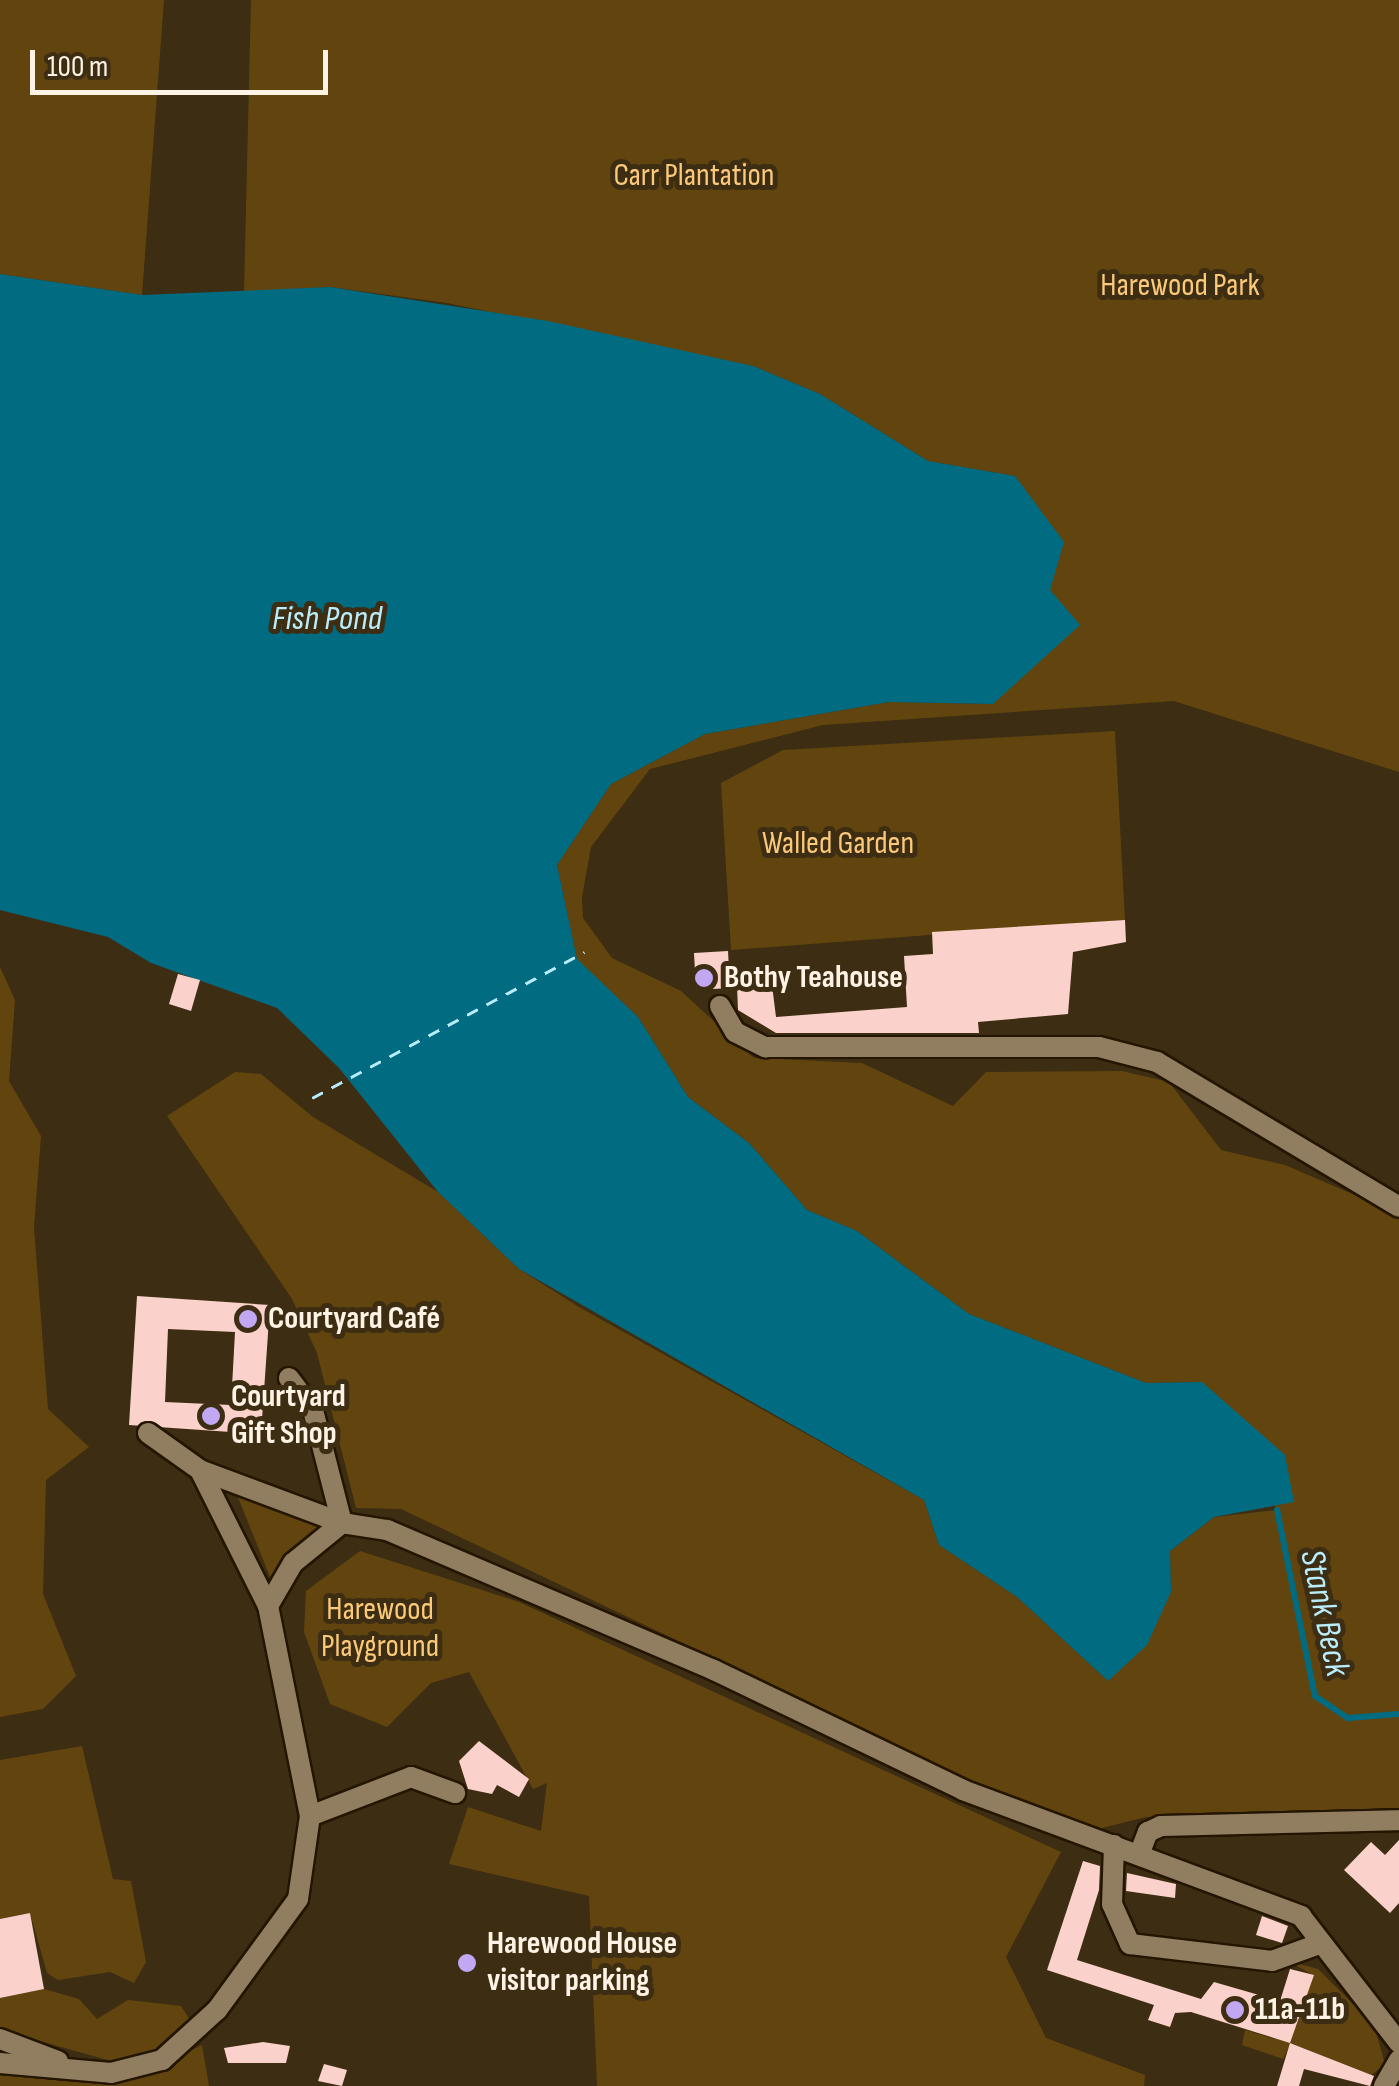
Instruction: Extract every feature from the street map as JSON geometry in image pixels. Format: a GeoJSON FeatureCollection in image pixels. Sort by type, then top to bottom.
{"type":"FeatureCollection","features":[{"type":"Feature","properties":{"kind":"lane"},"geometry":{"type":"LineString","coordinates":[[720,1006],[734,1032],[765,1047],[1099,1048],[1156,1062],[1399,1207]]}},
{"type":"Feature","properties":{"kind":"lane"},"geometry":{"type":"LineString","coordinates":[[289,1378],[313,1410],[342,1523]]}},
{"type":"Feature","properties":{"kind":"lane"},"geometry":{"type":"LineString","coordinates":[[148,1433],[200,1470],[342,1523],[387,1530],[963,1790],[1302,1916],[1318,1944],[1399,2042]]}},
{"type":"Feature","properties":{"kind":"lane"},"geometry":{"type":"LineString","coordinates":[[0,2062],[83,2071],[162,2060],[217,2010],[298,1898],[310,1816],[268,1606],[200,1470]]}},
{"type":"Feature","properties":{"kind":"lane"},"geometry":{"type":"LineString","coordinates":[[268,1606],[293,1563],[342,1523]]}},
{"type":"Feature","properties":{"kind":"lane"},"geometry":{"type":"LineString","coordinates":[[310,1816],[411,1777],[456,1793]]}},
{"type":"Feature","properties":{"kind":"lane"},"geometry":{"type":"LineString","coordinates":[[1139,1855],[1161,1826],[1399,1820]]}},
{"type":"Feature","properties":{"kind":"lane"},"geometry":{"type":"LineString","coordinates":[[1114,1845],[1112,1904],[1130,1944],[1272,1961],[1318,1944]]}},
{"type":"Feature","properties":{"kind":"lane"},"geometry":{"type":"LineString","coordinates":[[0,2039],[83,2071]]}},
{"type":"Feature","properties":{"kind":"lane"},"geometry":{"type":"LineString","coordinates":[[1384,2086],[1399,2060]]}},
{"type":"Feature","properties":{"kind":"green space"},"geometry":{"type":"Polygon","coordinates":[[[0,0],[164,0],[142,295],[0,274],[0,0]]]}},
{"type":"Feature","properties":{"kind":"green space"},"geometry":{"type":"Polygon","coordinates":[[[251,0],[1399,0],[1399,772],[1174,701],[823,725],[650,769],[591,847],[582,897],[583,918],[612,958],[681,991],[754,1058],[862,1063],[953,1106],[986,1072],[1122,1071],[1169,1082],[1221,1150],[1285,1165],[1399,1214],[1399,1811],[1146,1817],[1082,1833],[401,1509],[356,1508],[317,1353],[292,1299],[167,1116],[235,1072],[261,1074],[313,1117],[438,1192],[519,1269],[579,1307],[924,1500],[939,1545],[1017,1597],[1108,1681],[1171,1592],[1170,1551],[1214,1517],[1277,1510],[1202,1382],[1146,1383],[969,1314],[857,1231],[807,1210],[749,1143],[688,1097],[638,1017],[577,960],[557,865],[611,784],[705,734],[889,702],[993,704],[1050,590],[1015,476],[928,461],[820,394],[753,366],[447,303],[330,287],[244,292],[251,0]]]}},
{"type":"Feature","properties":{"kind":"green space","name":"Walled Garden"},"geometry":{"type":"Polygon","coordinates":[[[1115,731],[1125,920],[731,950],[721,783],[783,750],[1115,731]]]}},
{"type":"Feature","properties":{"kind":"green space"},"geometry":{"type":"Polygon","coordinates":[[[0,967],[15,1000],[9,1081],[41,1136],[34,1227],[48,1409],[89,1447],[46,1480],[43,1594],[76,1676],[43,1709],[0,1717],[0,967]]]}},
{"type":"Feature","properties":{"kind":"green space"},"geometry":{"type":"Polygon","coordinates":[[[235,1490],[325,1528],[299,1544],[273,1584],[235,1490]]]}},
{"type":"Feature","properties":{"kind":"green space","name":"Harewood Playground"},"geometry":{"type":"Polygon","coordinates":[[[360,1551],[519,1602],[1061,1852],[1006,1957],[1046,2038],[1145,2075],[1144,2086],[597,2086],[589,1896],[449,1864],[468,1807],[541,1831],[547,1783],[533,1789],[469,1672],[431,1683],[387,1727],[330,1704],[304,1632],[306,1591],[360,1551]]]}},
{"type":"Feature","properties":{"kind":"green space"},"geometry":{"type":"Polygon","coordinates":[[[82,1746],[113,1879],[131,1881],[146,1962],[134,1983],[110,1972],[58,1980],[47,1973],[30,1913],[0,1919],[0,1760],[82,1746]]]}},
{"type":"Feature","properties":{"kind":"green space"},"geometry":{"type":"Polygon","coordinates":[[[1288,1961],[1318,1969],[1374,2025],[1385,2064],[1371,2075],[1291,2043],[1283,2059],[1242,2045],[1245,2030],[1275,2039],[1280,2024],[1296,2027],[1313,1975],[1288,1961]]]}},
{"type":"Feature","properties":{"kind":"green space"},"geometry":{"type":"Polygon","coordinates":[[[44,1989],[79,1999],[97,2019],[128,2000],[181,2006],[192,2023],[159,2051],[115,2062],[0,2030],[0,1998],[44,1989]]]}},
{"type":"Feature","properties":{"kind":"green space"},"geometry":{"type":"Polygon","coordinates":[[[202,2045],[209,2086],[0,2086],[0,2071],[138,2077],[202,2045]]]}},
{"type":"Feature","properties":{"kind":"water","name":"Fish Pond"},"geometry":{"type":"Polygon","coordinates":[[[0,274],[142,295],[330,287],[548,321],[753,366],[820,394],[928,461],[1015,476],[1064,542],[1050,590],[1080,625],[993,704],[889,702],[705,734],[611,784],[557,865],[577,959],[638,1017],[688,1097],[749,1143],[807,1210],[857,1231],[969,1314],[1146,1383],[1202,1382],[1285,1455],[1294,1502],[1214,1517],[1170,1551],[1171,1592],[1147,1645],[1108,1681],[1017,1597],[939,1545],[924,1500],[519,1269],[438,1192],[339,1068],[277,1008],[151,963],[108,937],[0,910],[0,274]]]}},
{"type":"Feature","properties":{"kind":"building"},"geometry":{"type":"Polygon","coordinates":[[[1125,920],[1126,942],[1073,952],[1068,1014],[978,1022],[979,1033],[776,1033],[738,1010],[737,986],[772,985],[776,1017],[907,1007],[904,956],[933,954],[932,932],[1125,920]]]}},
{"type":"Feature","properties":{"kind":"building","name":"Bothy Teahouse"},"geometry":{"type":"Polygon","coordinates":[[[728,951],[730,988],[696,990],[694,953],[728,951]]]}},
{"type":"Feature","properties":{"kind":"building"},"geometry":{"type":"Polygon","coordinates":[[[178,974],[200,980],[191,1011],[169,1004],[178,974]]]}},
{"type":"Feature","properties":{"kind":"building"},"geometry":{"type":"Polygon","coordinates":[[[137,1296],[270,1305],[261,1434],[129,1425],[137,1296]],[[168,1329],[165,1402],[231,1405],[235,1332],[168,1329]]]}},
{"type":"Feature","properties":{"kind":"building"},"geometry":{"type":"Polygon","coordinates":[[[479,1741],[529,1779],[519,1797],[497,1785],[492,1794],[468,1789],[459,1761],[479,1741]]]}},
{"type":"Feature","properties":{"kind":"building"},"geometry":{"type":"Polygon","coordinates":[[[1399,1840],[1399,1903],[1390,1913],[1344,1870],[1371,1842],[1385,1855],[1399,1840]]]}},
{"type":"Feature","properties":{"kind":"building"},"geometry":{"type":"Polygon","coordinates":[[[1083,1861],[1100,1866],[1099,1890],[1077,1960],[1201,1999],[1214,1982],[1280,2001],[1290,1969],[1314,1975],[1290,2043],[1191,2012],[1175,2013],[1170,2027],[1148,2020],[1154,2005],[1047,1970],[1083,1861]]]}},
{"type":"Feature","properties":{"kind":"building"},"geometry":{"type":"Polygon","coordinates":[[[1127,1873],[1176,1884],[1175,1898],[1126,1891],[1127,1873]]]}},
{"type":"Feature","properties":{"kind":"building"},"geometry":{"type":"Polygon","coordinates":[[[30,1913],[44,1989],[0,1998],[0,1919],[30,1913]]]}},
{"type":"Feature","properties":{"kind":"building"},"geometry":{"type":"Polygon","coordinates":[[[1262,1916],[1288,1926],[1282,1943],[1256,1935],[1262,1916]]]}},
{"type":"Feature","properties":{"kind":"building"},"geometry":{"type":"Polygon","coordinates":[[[263,2042],[290,2046],[286,2063],[228,2063],[224,2048],[263,2042]]]}},
{"type":"Feature","properties":{"kind":"building"},"geometry":{"type":"Polygon","coordinates":[[[1290,2043],[1374,2076],[1370,2086],[1304,2069],[1299,2086],[1277,2086],[1290,2043]]]}},
{"type":"Feature","properties":{"kind":"building"},"geometry":{"type":"Polygon","coordinates":[[[324,2064],[347,2070],[342,2086],[318,2081],[324,2064]]]}},
{"type":"Feature","properties":{"kind":"waterway","name":"Stank Beck"},"geometry":{"type":"LineString","coordinates":[[1277,1510],[1315,1696],[1348,1718],[1399,1714]]}},
{"type":"Feature","properties":{"kind":"ferry route"},"geometry":{"type":"LineString","coordinates":[[312,1098],[584,952]]}},
{"type":"Feature","properties":{"kind":"place","name":"Bothy Teahouse"},"geometry":{"type":"Point","coordinates":[704,978]}},
{"type":"Feature","properties":{"kind":"place","name":"Courtyard Café"},"geometry":{"type":"Point","coordinates":[248,1319]}},
{"type":"Feature","properties":{"kind":"place","name":"Courtyard Gift Shop"},"geometry":{"type":"Point","coordinates":[211,1416]}},
{"type":"Feature","properties":{"kind":"place","name":"Harewood House visitor parking"},"geometry":{"type":"Point","coordinates":[467,1963]}},
{"type":"Feature","properties":{"kind":"place","name":"11a-11b"},"geometry":{"type":"Point","coordinates":[1235,2010]}},
{"type":"Feature","properties":{"kind":"park label","name":"Carr Plantation"},"geometry":{"type":"Point","coordinates":[694,176]}},
{"type":"Feature","properties":{"kind":"park label","name":"Harewood Park"},"geometry":{"type":"Point","coordinates":[1180,286]}}]}
